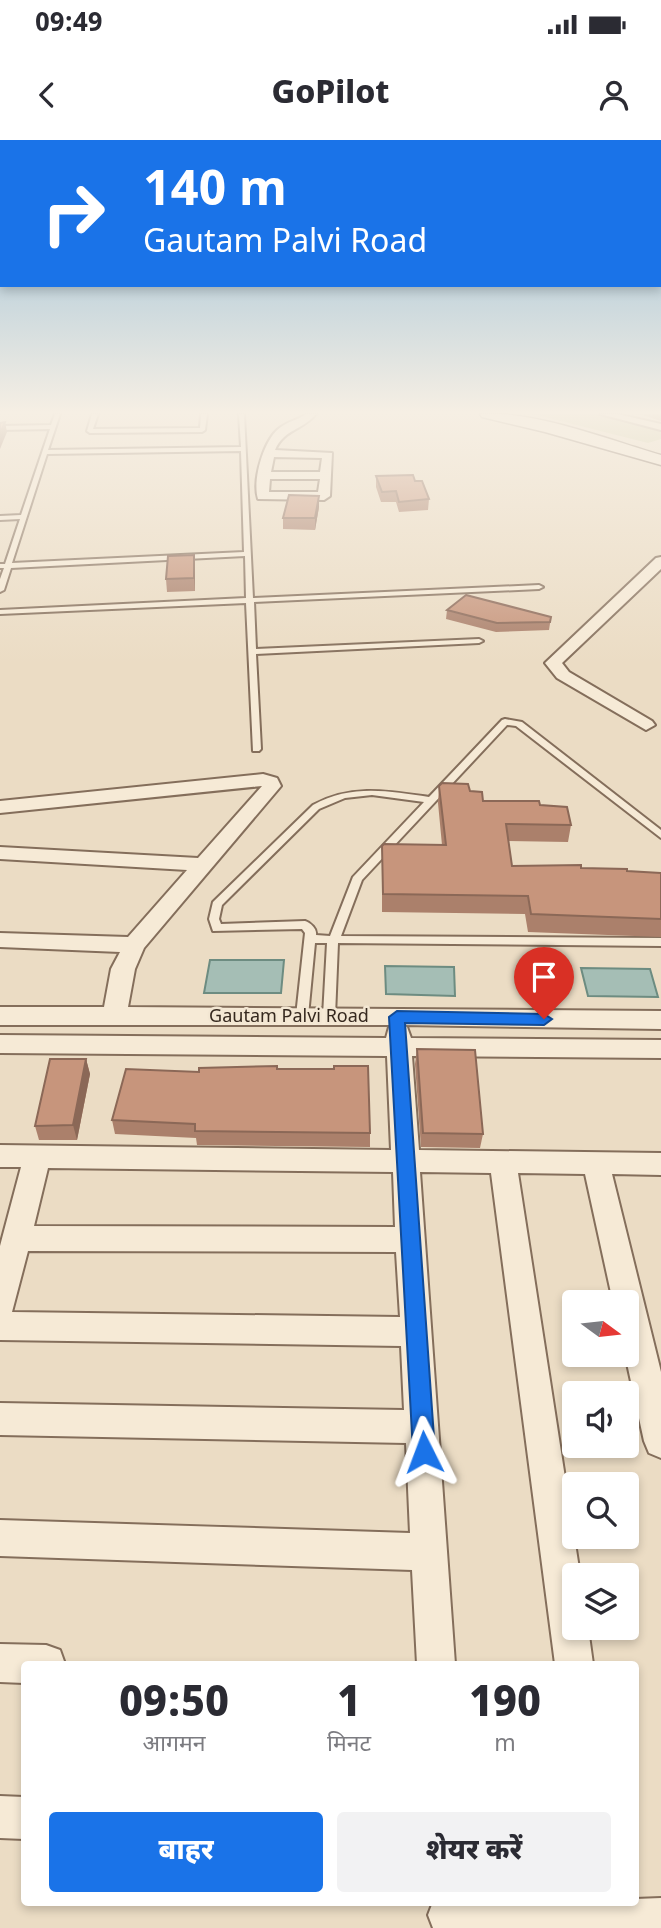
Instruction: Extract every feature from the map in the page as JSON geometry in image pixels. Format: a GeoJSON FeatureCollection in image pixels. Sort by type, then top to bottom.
{"type":"FeatureCollection","features":[{"type":"Feature","properties":{"kind":"street"},"geometry":{"type":"LineString","coordinates":[[646,725],[564,675],[553,663],[661,561]]}},
{"type":"Feature","properties":{"kind":"street"},"geometry":{"type":"LineString","coordinates":[[0,807],[263,780],[270,782],[272,786],[134,946],[123,969],[114,1017]]}},
{"type":"Feature","properties":{"kind":"street"},"geometry":{"type":"LineString","coordinates":[[0,853],[202,865]]}},
{"type":"Feature","properties":{"kind":"street"},"geometry":{"type":"LineString","coordinates":[[0,940],[134,946]]}},
{"type":"Feature","properties":{"kind":"street","name":"Gautam Palvi Road"},"geometry":{"type":"LineString","coordinates":[[0,1016],[329,1016],[659,1025]]}},
{"type":"Feature","properties":{"kind":"street"},"geometry":{"type":"LineString","coordinates":[[397,1017],[408,1162],[436,1661]]}},
{"type":"Feature","properties":{"kind":"street","name":"Gautam Palvi Road"},"geometry":{"type":"LineString","coordinates":[[0,1044],[661,1049]]}},
{"type":"Feature","properties":{"kind":"street"},"geometry":{"type":"LineString","coordinates":[[0,1157],[661,1164]]}},
{"type":"Feature","properties":{"kind":"street"},"geometry":{"type":"LineString","coordinates":[[0,1304],[37,1157]]}},
{"type":"Feature","properties":{"kind":"street"},"geometry":{"type":"LineString","coordinates":[[503,1163],[574,1661]]}},
{"type":"Feature","properties":{"kind":"street"},"geometry":{"type":"LineString","coordinates":[[596,1164],[661,1441]]}},
{"type":"Feature","properties":{"kind":"street"},"geometry":{"type":"LineString","coordinates":[[17,1238],[412,1240]]}},
{"type":"Feature","properties":{"kind":"street"},"geometry":{"type":"LineString","coordinates":[[0,1326],[417,1332]]}},
{"type":"Feature","properties":{"kind":"street"},"geometry":{"type":"LineString","coordinates":[[0,1419],[423,1427]]}},
{"type":"Feature","properties":{"kind":"street"},"geometry":{"type":"LineString","coordinates":[[0,1538],[430,1552]]}},
{"type":"Feature","properties":{"kind":"street"},"geometry":{"type":"LineString","coordinates":[[0,1663],[21,1663]]}},
{"type":"Feature","properties":{"kind":"street"},"geometry":{"type":"LineString","coordinates":[[0,1817],[21,1818]]}},
{"type":"Feature","properties":{"kind":"street"},"geometry":{"type":"LineString","coordinates":[[450,1915],[610,1911],[643,1922],[661,1920]]}},
{"type":"Feature","properties":{"kind":"lane"},"geometry":{"type":"LineString","coordinates":[[0,590],[4,565],[30,497]]}},
{"type":"Feature","properties":{"kind":"lane"},"geometry":{"type":"LineString","coordinates":[[244,497],[256,749]]}},
{"type":"Feature","properties":{"kind":"lane"},"geometry":{"type":"LineString","coordinates":[[0,518],[23,517]]}},
{"type":"Feature","properties":{"kind":"lane"},"geometry":{"type":"LineString","coordinates":[[4,565],[246,554]]}},
{"type":"Feature","properties":{"kind":"lane"},"geometry":{"type":"LineString","coordinates":[[0,612],[539,587]]}},
{"type":"Feature","properties":{"kind":"lane"},"geometry":{"type":"LineString","coordinates":[[251,652],[479,641]]}},
{"type":"Feature","properties":{"kind":"lane"},"geometry":{"type":"LineString","coordinates":[[329,1016],[334,940],[356,879],[505,722],[519,724],[661,835]]}},
{"type":"Feature","properties":{"kind":"lane"},"geometry":{"type":"LineString","coordinates":[[302,1016],[311,932],[305,925],[217,928],[214,919],[217,904],[326,800],[363,791],[431,800]]}},
{"type":"Feature","properties":{"kind":"lane"},"geometry":{"type":"LineString","coordinates":[[310,939],[661,942]]}},
{"type":"Feature","properties":{"kind":"water"},"geometry":{"type":"Polygon","coordinates":[[[210,960],[284,960],[281,993],[204,993],[210,960]]]}},
{"type":"Feature","properties":{"kind":"water"},"geometry":{"type":"Polygon","coordinates":[[[385,966],[454,967],[455,996],[386,994],[385,966]]]}},
{"type":"Feature","properties":{"kind":"water"},"geometry":{"type":"Polygon","coordinates":[[[581,968],[650,969],[658,997],[588,996],[581,968]]]}},
{"type":"Feature","properties":{"kind":"building"},"geometry":{"type":"Polygon","coordinates":[[[288,497],[319,497],[315,518],[283,518],[288,497]]]}},
{"type":"Feature","properties":{"kind":"building"},"geometry":{"type":"Polygon","coordinates":[[[398,497],[429,499],[399,502],[398,497]]]}},
{"type":"Feature","properties":{"kind":"building"},"geometry":{"type":"Polygon","coordinates":[[[194,555],[194,578],[166,579],[168,556],[194,555]]]}},
{"type":"Feature","properties":{"kind":"building"},"geometry":{"type":"Polygon","coordinates":[[[466,595],[551,617],[550,622],[497,623],[447,610],[466,595]]]}},
{"type":"Feature","properties":{"kind":"building"},"geometry":{"type":"Polygon","coordinates":[[[442,783],[468,784],[470,791],[482,792],[483,801],[539,801],[540,805],[567,807],[571,825],[506,824],[512,866],[581,865],[581,868],[661,873],[661,919],[531,914],[528,896],[383,894],[384,844],[446,845],[439,786],[442,783]]]}},
{"type":"Feature","properties":{"kind":"building"},"geometry":{"type":"Polygon","coordinates":[[[417,1049],[475,1050],[483,1134],[423,1133],[417,1049]]]}},
{"type":"Feature","properties":{"kind":"building"},"geometry":{"type":"Polygon","coordinates":[[[50,1059],[86,1059],[73,1125],[35,1126],[50,1059]]]}},
{"type":"Feature","properties":{"kind":"building"},"geometry":{"type":"Polygon","coordinates":[[[277,1066],[277,1069],[334,1069],[334,1066],[368,1066],[370,1133],[195,1131],[195,1124],[112,1120],[126,1069],[199,1072],[199,1068],[277,1066]]]}},
{"type":"Feature","properties":{"kind":"route"},"geometry":{"type":"LineString","coordinates":[[424,1452],[397,1017],[544,1019]]}}]}
